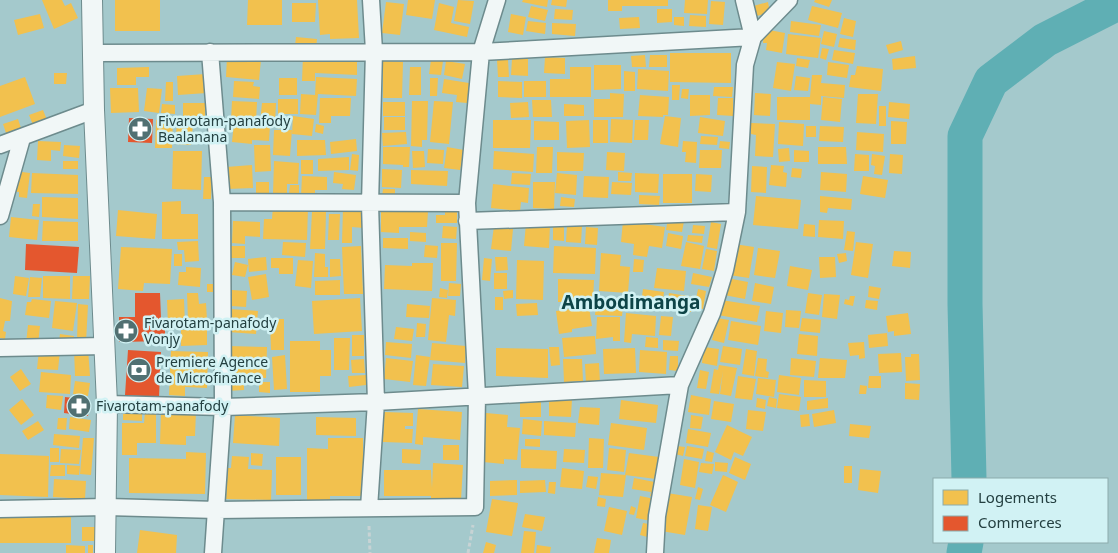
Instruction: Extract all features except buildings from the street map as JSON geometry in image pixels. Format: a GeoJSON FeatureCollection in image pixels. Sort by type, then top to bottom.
{"type":"FeatureCollection","features":[{"type":"Feature","properties":{"kind":"street"},"geometry":{"type":"LineString","coordinates":[[92,0],[94,110],[107,404],[105,553]]}},
{"type":"Feature","properties":{"kind":"street"},"geometry":{"type":"LineString","coordinates":[[369,508],[376,402],[370,204],[374,51],[371,0]]}},
{"type":"Feature","properties":{"kind":"street"},"geometry":{"type":"LineString","coordinates":[[0,509],[216,510],[475,507],[477,396],[467,203],[481,52],[497,0]]}},
{"type":"Feature","properties":{"kind":"street"},"geometry":{"type":"LineString","coordinates":[[744,0],[753,37]]}},
{"type":"Feature","properties":{"kind":"street"},"geometry":{"type":"LineString","coordinates":[[655,553],[657,516],[680,384],[712,313],[725,270],[736,212],[745,65],[753,37],[789,0]]}},
{"type":"Feature","properties":{"kind":"street"},"geometry":{"type":"LineString","coordinates":[[94,53],[481,52],[753,37]]}},
{"type":"Feature","properties":{"kind":"street"},"geometry":{"type":"LineString","coordinates":[[210,52],[222,202],[223,407],[213,553]]}},
{"type":"Feature","properties":{"kind":"street"},"geometry":{"type":"LineString","coordinates":[[0,145],[94,110]]}},
{"type":"Feature","properties":{"kind":"street"},"geometry":{"type":"LineString","coordinates":[[0,216],[22,138]]}},
{"type":"Feature","properties":{"kind":"street"},"geometry":{"type":"LineString","coordinates":[[222,202],[467,203]]}},
{"type":"Feature","properties":{"kind":"street"},"geometry":{"type":"LineString","coordinates":[[467,221],[736,212]]}},
{"type":"Feature","properties":{"kind":"street"},"geometry":{"type":"LineString","coordinates":[[0,348],[105,346]]}},
{"type":"Feature","properties":{"kind":"street"},"geometry":{"type":"LineString","coordinates":[[107,404],[223,407],[376,402],[680,384]]}},
{"type":"Feature","properties":{"kind":"path"},"geometry":{"type":"LineString","coordinates":[[468,553],[475,507]]}},
{"type":"Feature","properties":{"kind":"path"},"geometry":{"type":"LineString","coordinates":[[369,508],[370,553]]}},
{"type":"Feature","properties":{"kind":"waterway"},"geometry":{"type":"LineString","coordinates":[[969,478],[965,304],[965,136],[991,81],[1045,40],[1118,3]]}},
{"type":"Feature","properties":{"kind":"waterway"},"geometry":{"type":"LineString","coordinates":[[964,553],[966,543]]}},
{"type":"Feature","properties":{"kind":"place","name":"Fivarotam-panafody Bealanana"},"geometry":{"type":"Point","coordinates":[140,129]}},
{"type":"Feature","properties":{"kind":"place","name":"Fivarotam-panafody Vonjy"},"geometry":{"type":"Point","coordinates":[126,331]}},
{"type":"Feature","properties":{"kind":"place","name":"Premiere Agence de Microfinance"},"geometry":{"type":"Point","coordinates":[139,370]}},
{"type":"Feature","properties":{"kind":"place","name":"Fivarotam-panafody"},"geometry":{"type":"Point","coordinates":[79,406]}},
{"type":"Feature","properties":{"kind":"district","name":"Ambodimanga"},"geometry":{"type":"Point","coordinates":[631,302]}}]}
